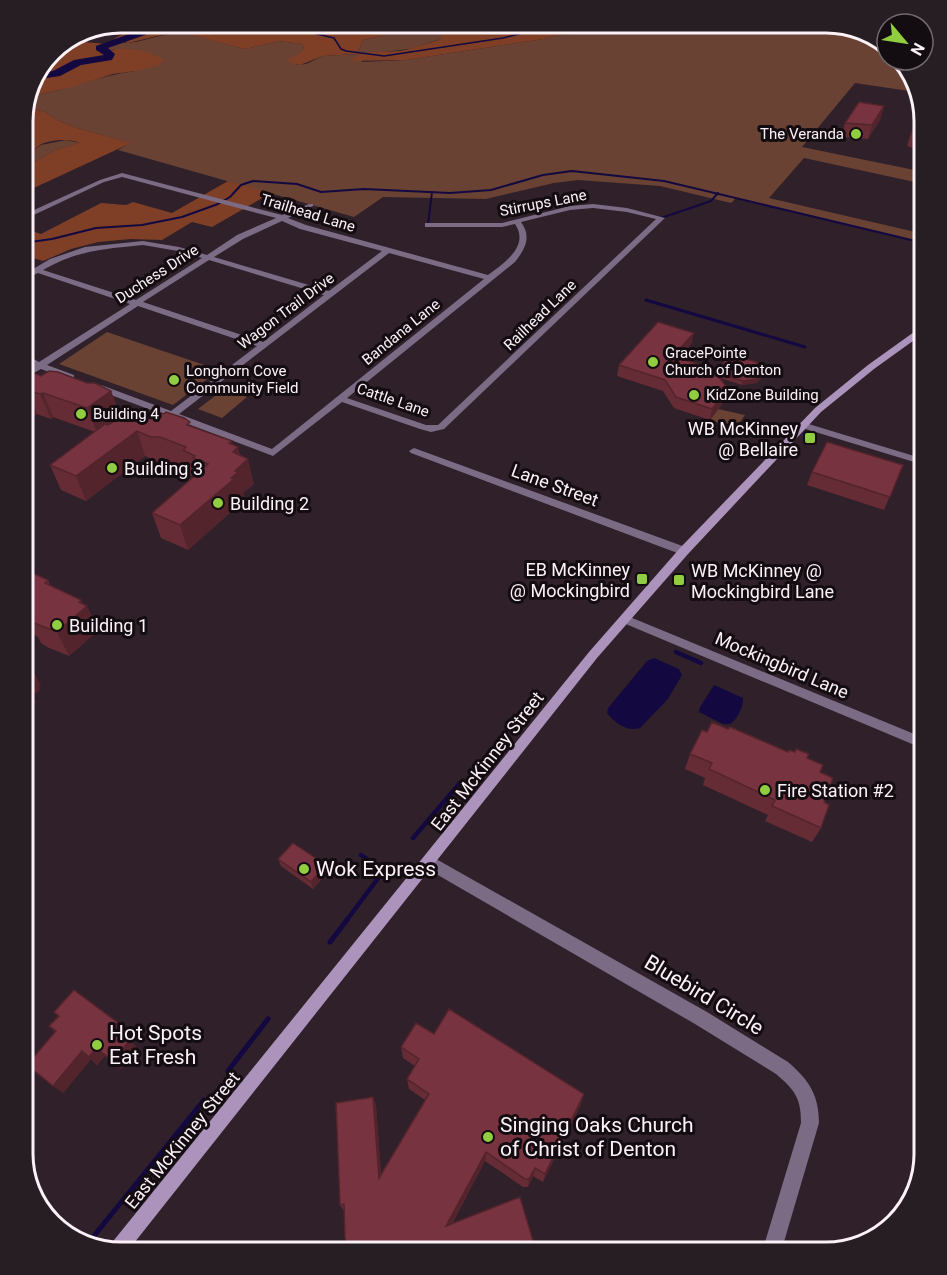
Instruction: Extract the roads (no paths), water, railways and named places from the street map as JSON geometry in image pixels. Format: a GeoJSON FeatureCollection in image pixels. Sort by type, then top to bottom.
{"type":"FeatureCollection","features":[{"type":"Feature","properties":{"kind":"main road","name":"East McKinney Street"},"geometry":{"type":"LineString","coordinates":[[124,1242],[625,619],[684,550],[802,425],[864,372],[914,336]]}},
{"type":"Feature","properties":{"kind":"street","name":"Trailhead Lane"},"geometry":{"type":"LineString","coordinates":[[33,213],[119,175],[284,218],[306,228],[489,278]]}},
{"type":"Feature","properties":{"kind":"street","name":"Duchess Drive"},"geometry":{"type":"LineString","coordinates":[[33,369],[249,233],[311,205]]}},
{"type":"Feature","properties":{"kind":"street","name":"Stirrups Lane"},"geometry":{"type":"LineString","coordinates":[[428,225],[479,226],[517,222],[570,208],[594,206],[627,210],[661,218]]}},
{"type":"Feature","properties":{"kind":"street","name":"Railhead Lane"},"geometry":{"type":"LineString","coordinates":[[437,429],[445,424],[661,218]]}},
{"type":"Feature","properties":{"kind":"street","name":"Bandana Lane"},"geometry":{"type":"LineString","coordinates":[[172,415],[273,453],[512,260],[522,247],[525,235],[517,222]]}},
{"type":"Feature","properties":{"kind":"street"},"geometry":{"type":"LineString","coordinates":[[33,272],[73,253],[119,244],[162,245],[331,294]]}},
{"type":"Feature","properties":{"kind":"street","name":"Wagon Trail Drive"},"geometry":{"type":"LineString","coordinates":[[172,415],[388,250]]}},
{"type":"Feature","properties":{"kind":"street"},"geometry":{"type":"LineString","coordinates":[[37,270],[264,345]]}},
{"type":"Feature","properties":{"kind":"street"},"geometry":{"type":"LineString","coordinates":[[33,362],[76,379]]}},
{"type":"Feature","properties":{"kind":"street"},"geometry":{"type":"LineString","coordinates":[[87,383],[172,415]]}},
{"type":"Feature","properties":{"kind":"street","name":"Cattle Lane"},"geometry":{"type":"LineString","coordinates":[[340,398],[423,427],[437,429]]}},
{"type":"Feature","properties":{"kind":"street"},"geometry":{"type":"LineString","coordinates":[[802,425],[914,459]]}},
{"type":"Feature","properties":{"kind":"street","name":"Lane Street"},"geometry":{"type":"LineString","coordinates":[[414,451],[684,550]]}},
{"type":"Feature","properties":{"kind":"street","name":"Mockingbird Lane"},"geometry":{"type":"LineString","coordinates":[[625,619],[914,740]]}},
{"type":"Feature","properties":{"kind":"street","name":"Bluebird Circle"},"geometry":{"type":"LineString","coordinates":[[429,862],[701,1018],[782,1068],[798,1082],[808,1102],[810,1123],[775,1242]]}},
{"type":"Feature","properties":{"kind":"waterway"},"geometry":{"type":"LineString","coordinates":[[46,75],[56,74],[78,62],[108,58],[110,54],[100,48],[141,33]]}},
{"type":"Feature","properties":{"kind":"waterway"},"geometry":{"type":"LineString","coordinates":[[313,33],[334,38],[341,49],[346,51],[384,56],[522,33]]}},
{"type":"Feature","properties":{"kind":"waterway"},"geometry":{"type":"LineString","coordinates":[[432,192],[491,190],[543,175],[572,171],[664,181],[717,194]]}},
{"type":"Feature","properties":{"kind":"waterway"},"geometry":{"type":"LineString","coordinates":[[33,242],[96,228],[142,225],[182,217],[218,204],[230,197],[241,185],[253,181],[297,184],[321,192],[364,189],[432,192]]}},
{"type":"Feature","properties":{"kind":"waterway"},"geometry":{"type":"LineString","coordinates":[[428,225],[432,192]]}},
{"type":"Feature","properties":{"kind":"waterway"},"geometry":{"type":"LineString","coordinates":[[661,218],[711,201],[717,194]]}},
{"type":"Feature","properties":{"kind":"waterway"},"geometry":{"type":"LineString","coordinates":[[717,194],[914,241]]}},
{"type":"Feature","properties":{"kind":"waterway"},"geometry":{"type":"LineString","coordinates":[[646,300],[805,347]]}},
{"type":"Feature","properties":{"kind":"waterway"},"geometry":{"type":"LineString","coordinates":[[676,652],[701,663]]}},
{"type":"Feature","properties":{"kind":"waterway"},"geometry":{"type":"LineString","coordinates":[[413,838],[460,783]]}},
{"type":"Feature","properties":{"kind":"waterway"},"geometry":{"type":"LineString","coordinates":[[361,855],[367,859]]}},
{"type":"Feature","properties":{"kind":"waterway"},"geometry":{"type":"LineString","coordinates":[[370,861],[383,871]]}},
{"type":"Feature","properties":{"kind":"waterway"},"geometry":{"type":"LineString","coordinates":[[346,921],[388,865]]}},
{"type":"Feature","properties":{"kind":"waterway"},"geometry":{"type":"LineString","coordinates":[[330,942],[347,920]]}},
{"type":"Feature","properties":{"kind":"waterway"},"geometry":{"type":"LineString","coordinates":[[228,1071],[268,1019]]}},
{"type":"Feature","properties":{"kind":"waterway"},"geometry":{"type":"LineString","coordinates":[[93,1237],[204,1100]]}},
{"type":"Feature","properties":{"kind":"place","name":"The Veranda"},"geometry":{"type":"Point","coordinates":[856,134]}},
{"type":"Feature","properties":{"kind":"place","name":"GracePointe Church of Denton"},"geometry":{"type":"Point","coordinates":[653,362]}},
{"type":"Feature","properties":{"kind":"place","name":"Longhorn Cove Community Field"},"geometry":{"type":"Point","coordinates":[174,380]}},
{"type":"Feature","properties":{"kind":"place","name":"KidZone Building"},"geometry":{"type":"Point","coordinates":[694,395]}},
{"type":"Feature","properties":{"kind":"place","name":"Building 4"},"geometry":{"type":"Point","coordinates":[81,414]}},
{"type":"Feature","properties":{"kind":"place","name":"WB McKinney @ Bellaire"},"geometry":{"type":"Point","coordinates":[810,438]}},
{"type":"Feature","properties":{"kind":"place","name":"Building 3"},"geometry":{"type":"Point","coordinates":[112,468]}},
{"type":"Feature","properties":{"kind":"place","name":"Building 2"},"geometry":{"type":"Point","coordinates":[218,503]}},
{"type":"Feature","properties":{"kind":"place","name":"EB McKinney @ Mockingbird"},"geometry":{"type":"Point","coordinates":[642,579]}},
{"type":"Feature","properties":{"kind":"place","name":"WB McKinney @ Mockingbird Lane"},"geometry":{"type":"Point","coordinates":[679,580]}},
{"type":"Feature","properties":{"kind":"place","name":"Building 1"},"geometry":{"type":"Point","coordinates":[57,625]}},
{"type":"Feature","properties":{"kind":"place","name":"Fire Station #2"},"geometry":{"type":"Point","coordinates":[765,790]}},
{"type":"Feature","properties":{"kind":"place","name":"Wok Express"},"geometry":{"type":"Point","coordinates":[304,869]}},
{"type":"Feature","properties":{"kind":"place","name":"Hot Spots Eat Fresh"},"geometry":{"type":"Point","coordinates":[97,1045]}},
{"type":"Feature","properties":{"kind":"place","name":"Singing Oaks Church of Christ of Denton"},"geometry":{"type":"Point","coordinates":[488,1137]}}]}
